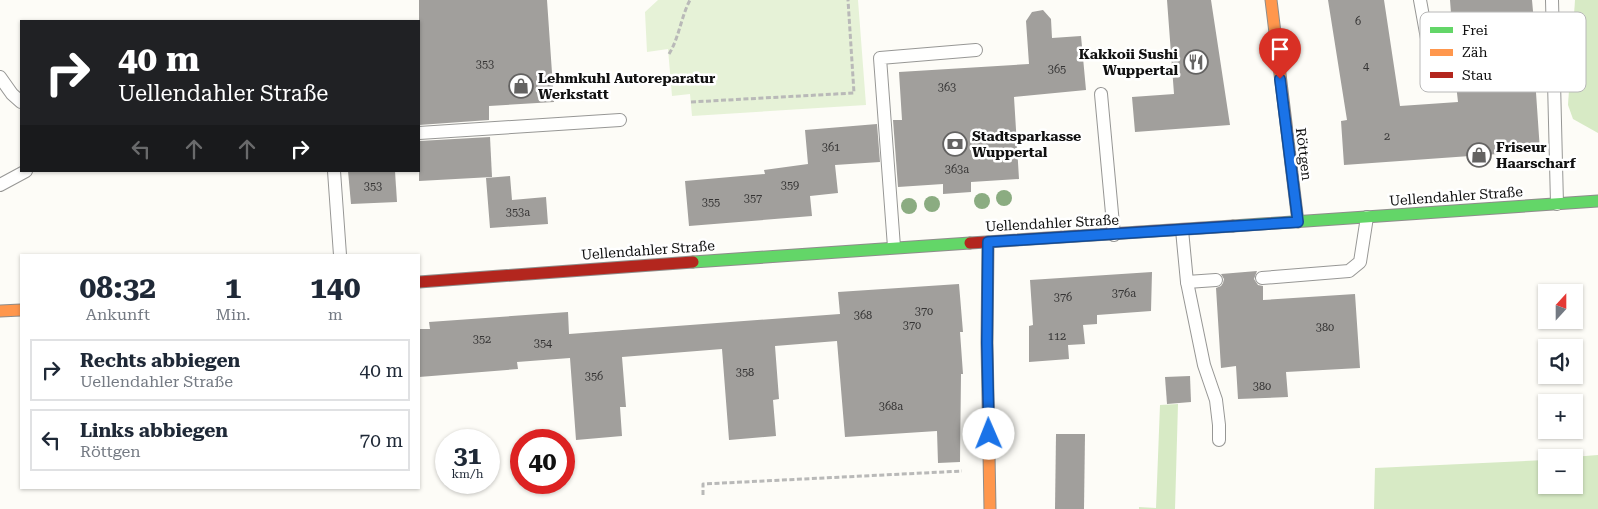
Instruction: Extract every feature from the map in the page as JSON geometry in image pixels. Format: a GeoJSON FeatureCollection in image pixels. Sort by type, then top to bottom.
{"type":"FeatureCollection","features":[{"type":"Feature","properties":{"kind":"main road","name":"Röttgen"},"geometry":{"type":"LineString","coordinates":[[1271,0],[1298,222]]}},
{"type":"Feature","properties":{"kind":"main road","name":"Uellendahler Straße"},"geometry":{"type":"LineString","coordinates":[[420,282],[894,247],[1114,235],[1598,201]]}},
{"type":"Feature","properties":{"kind":"main road"},"geometry":{"type":"LineString","coordinates":[[988,242],[987,343],[990,509]]}},
{"type":"Feature","properties":{"kind":"main road"},"geometry":{"type":"LineString","coordinates":[[0,312],[20,310]]}},
{"type":"Feature","properties":{"kind":"lane"},"geometry":{"type":"LineString","coordinates":[[894,247],[880,58],[976,50]]}},
{"type":"Feature","properties":{"kind":"lane"},"geometry":{"type":"LineString","coordinates":[[0,77],[12,94],[20,101]]}},
{"type":"Feature","properties":{"kind":"lane"},"geometry":{"type":"LineString","coordinates":[[1555,92],[1557,204]]}},
{"type":"Feature","properties":{"kind":"lane"},"geometry":{"type":"LineString","coordinates":[[1101,94],[1114,235]]}},
{"type":"Feature","properties":{"kind":"lane"},"geometry":{"type":"LineString","coordinates":[[420,133],[620,120]]}},
{"type":"Feature","properties":{"kind":"lane"},"geometry":{"type":"LineString","coordinates":[[0,185],[24,172]]}},
{"type":"Feature","properties":{"kind":"lane"},"geometry":{"type":"LineString","coordinates":[[334,172],[340,254]]}},
{"type":"Feature","properties":{"kind":"lane"},"geometry":{"type":"LineString","coordinates":[[1262,278],[1349,271],[1360,262],[1367,217]]}},
{"type":"Feature","properties":{"kind":"lane"},"geometry":{"type":"LineString","coordinates":[[1182,230],[1188,282],[1204,365],[1216,400],[1219,440]]}},
{"type":"Feature","properties":{"kind":"lane"},"geometry":{"type":"LineString","coordinates":[[1188,282],[1216,280]]}},
{"type":"Feature","properties":{"kind":"path"},"geometry":{"type":"LineString","coordinates":[[669,54],[674,46],[680,22],[690,0]]}},
{"type":"Feature","properties":{"kind":"path"},"geometry":{"type":"LineString","coordinates":[[691,102],[854,93],[848,0]]}},
{"type":"Feature","properties":{"kind":"path"},"geometry":{"type":"LineString","coordinates":[[704,495],[703,484],[990,470]]}},
{"type":"Feature","properties":{"kind":"green space"},"geometry":{"type":"Polygon","coordinates":[[[658,0],[858,0],[866,105],[692,116],[690,94],[672,96],[668,49],[647,52],[645,12],[658,0]]]}},
{"type":"Feature","properties":{"kind":"green space"},"geometry":{"type":"Polygon","coordinates":[[[1575,0],[1598,0],[1598,133],[1573,119],[1568,105],[1569,92],[1586,92],[1586,12],[1574,12],[1575,0]]]}},
{"type":"Feature","properties":{"kind":"green space"},"geometry":{"type":"Polygon","coordinates":[[[1178,404],[1175,509],[1139,509],[1139,507],[1156,508],[1160,405],[1178,404]]]}},
{"type":"Feature","properties":{"kind":"green space"},"geometry":{"type":"Polygon","coordinates":[[[1598,455],[1598,509],[1374,509],[1375,468],[1538,460],[1538,494],[1583,494],[1583,456],[1598,455]]]}},
{"type":"Feature","properties":{"kind":"building"},"geometry":{"type":"Polygon","coordinates":[[[419,0],[547,0],[554,102],[489,106],[489,120],[420,125],[419,0]]]}},
{"type":"Feature","properties":{"kind":"building","name":"Kakkoii Sushi Wuppertal"},"geometry":{"type":"Polygon","coordinates":[[[1167,0],[1211,0],[1230,125],[1135,132],[1132,97],[1174,94],[1167,0]]]}},
{"type":"Feature","properties":{"kind":"building"},"geometry":{"type":"Polygon","coordinates":[[[1328,0],[1384,0],[1400,106],[1458,102],[1457,92],[1536,92],[1540,151],[1344,165],[1341,121],[1347,120],[1328,0]]]}},
{"type":"Feature","properties":{"kind":"building"},"geometry":{"type":"Polygon","coordinates":[[[1450,0],[1532,0],[1533,12],[1451,12],[1450,0]]]}},
{"type":"Feature","properties":{"kind":"building"},"geometry":{"type":"Polygon","coordinates":[[[1043,10],[1051,19],[1052,38],[1081,36],[1086,90],[1014,97],[1019,179],[971,182],[971,192],[943,194],[943,184],[898,187],[893,120],[902,120],[899,72],[1029,64],[1026,21],[1032,12],[1043,10]]]}},
{"type":"Feature","properties":{"kind":"building"},"geometry":{"type":"Polygon","coordinates":[[[877,124],[880,162],[835,165],[838,193],[810,196],[812,216],[689,226],[685,181],[765,174],[764,170],[808,164],[805,130],[877,124]]]}},
{"type":"Feature","properties":{"kind":"building"},"geometry":{"type":"Polygon","coordinates":[[[490,137],[492,177],[419,181],[420,141],[490,137]]]}},
{"type":"Feature","properties":{"kind":"building"},"geometry":{"type":"Polygon","coordinates":[[[348,172],[395,172],[397,202],[351,204],[348,172]]]}},
{"type":"Feature","properties":{"kind":"building"},"geometry":{"type":"Polygon","coordinates":[[[510,176],[512,200],[546,197],[548,224],[490,228],[486,178],[510,176]]]}},
{"type":"Feature","properties":{"kind":"building"},"geometry":{"type":"Polygon","coordinates":[[[1257,271],[1254,279],[1258,285],[1263,286],[1263,300],[1355,294],[1360,368],[1286,372],[1288,397],[1238,399],[1236,366],[1221,368],[1216,288],[1223,283],[1224,279],[1221,274],[1257,271]]]}},
{"type":"Feature","properties":{"kind":"building"},"geometry":{"type":"Polygon","coordinates":[[[1152,272],[1151,311],[1097,315],[1097,324],[1083,325],[1085,344],[1068,345],[1069,359],[1029,362],[1029,326],[1033,325],[1030,280],[1152,272]]]}},
{"type":"Feature","properties":{"kind":"building"},"geometry":{"type":"Polygon","coordinates":[[[959,284],[963,332],[960,332],[963,374],[961,374],[960,462],[938,463],[937,431],[845,437],[837,341],[775,346],[779,399],[773,400],[776,436],[729,440],[722,349],[622,357],[626,407],[620,407],[622,436],[576,440],[570,358],[517,362],[518,369],[420,377],[420,329],[430,329],[429,322],[568,312],[569,334],[840,314],[838,292],[959,284]]]}},
{"type":"Feature","properties":{"kind":"building"},"geometry":{"type":"Polygon","coordinates":[[[1190,376],[1191,402],[1167,404],[1165,377],[1190,376]]]}},
{"type":"Feature","properties":{"kind":"building"},"geometry":{"type":"Polygon","coordinates":[[[1056,434],[1085,434],[1084,509],[1055,509],[1056,434]]]}},
{"type":"Feature","properties":{"kind":"traffic: fast"},"geometry":{"type":"LineString","coordinates":[[1233,226],[1598,201]]}},
{"type":"Feature","properties":{"kind":"traffic: fast"},"geometry":{"type":"LineString","coordinates":[[693,262],[970,243]]}},
{"type":"Feature","properties":{"kind":"traffic: slow"},"geometry":{"type":"LineString","coordinates":[[1271,0],[1298,222]]}},
{"type":"Feature","properties":{"kind":"traffic: slow"},"geometry":{"type":"LineString","coordinates":[[988,242],[987,343],[990,509]]}},
{"type":"Feature","properties":{"kind":"traffic: slow"},"geometry":{"type":"LineString","coordinates":[[0,311],[20,310]]}},
{"type":"Feature","properties":{"kind":"traffic: jam"},"geometry":{"type":"LineString","coordinates":[[970,243],[1233,226]]}},
{"type":"Feature","properties":{"kind":"traffic: jam"},"geometry":{"type":"LineString","coordinates":[[420,282],[693,262]]}},
{"type":"Feature","properties":{"kind":"place","name":"Kakkoii Sushi Wuppertal"},"geometry":{"type":"Point","coordinates":[1196,62]}},
{"type":"Feature","properties":{"kind":"place","name":"Lehmkuhl Autoreparatur Werkstatt"},"geometry":{"type":"Point","coordinates":[521,86]}},
{"type":"Feature","properties":{"kind":"place","name":"Stadtsparkasse Wuppertal"},"geometry":{"type":"Point","coordinates":[955,144]}},
{"type":"Feature","properties":{"kind":"place","name":"Friseur Haarscharf"},"geometry":{"type":"Point","coordinates":[1479,155]}},
{"type":"Feature","properties":{"kind":"route"},"geometry":{"type":"LineString","coordinates":[[989,434],[987,343],[988,242],[1298,222],[1280,79]]}}]}
